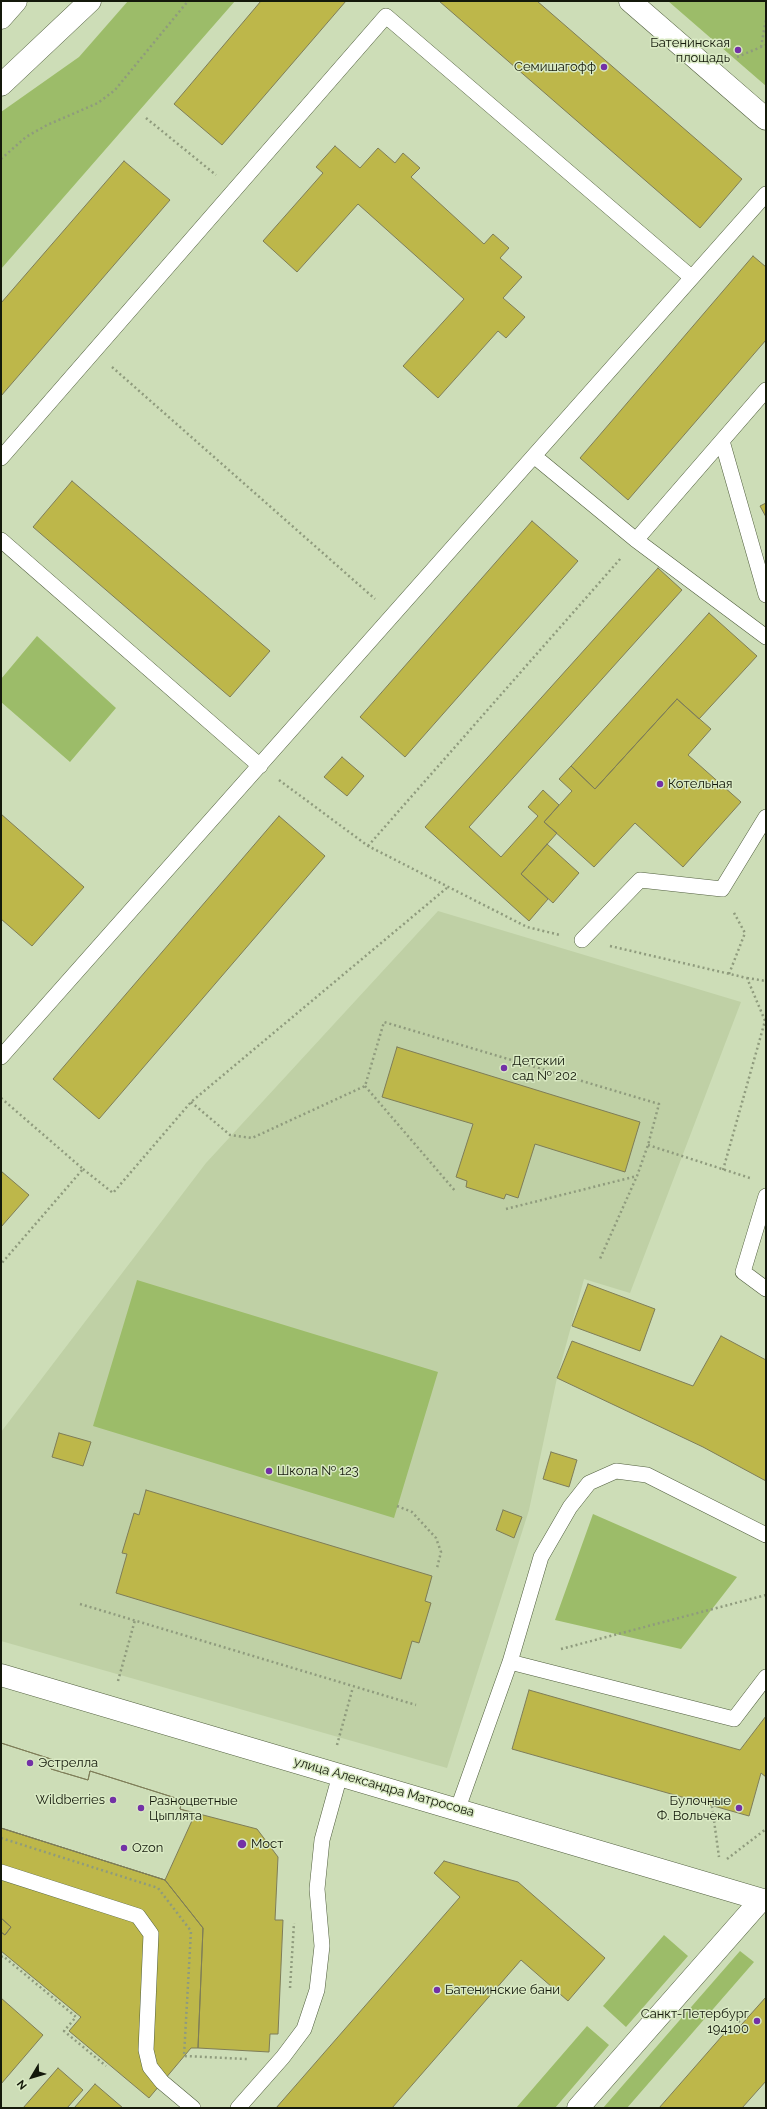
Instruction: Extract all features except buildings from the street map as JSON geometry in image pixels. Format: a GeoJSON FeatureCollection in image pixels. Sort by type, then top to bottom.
{"type":"FeatureCollection","features":[{"type":"Feature","properties":{"kind":"street"},"geometry":{"type":"LineString","coordinates":[[1,18],[16,1]]}},
{"type":"Feature","properties":{"kind":"street"},"geometry":{"type":"LineString","coordinates":[[1,85],[90,1]]}},
{"type":"Feature","properties":{"kind":"street"},"geometry":{"type":"LineString","coordinates":[[630,1],[766,119]]}},
{"type":"Feature","properties":{"kind":"street","name":"улица Александра Матросова"},"geometry":{"type":"LineString","coordinates":[[1,1675],[458,1808],[764,1900]]}},
{"type":"Feature","properties":{"kind":"street"},"geometry":{"type":"LineString","coordinates":[[578,2108],[764,1900]]}},
{"type":"Feature","properties":{"kind":"lane"},"geometry":{"type":"LineString","coordinates":[[1,458],[386,16],[691,277]]}},
{"type":"Feature","properties":{"kind":"lane"},"geometry":{"type":"LineString","coordinates":[[1,1057],[766,194]]}},
{"type":"Feature","properties":{"kind":"lane"},"geometry":{"type":"LineString","coordinates":[[636,540],[766,390]]}},
{"type":"Feature","properties":{"kind":"lane"},"geometry":{"type":"LineString","coordinates":[[722,441],[766,595]]}},
{"type":"Feature","properties":{"kind":"lane"},"geometry":{"type":"LineString","coordinates":[[534,456],[636,540],[766,637]]}},
{"type":"Feature","properties":{"kind":"lane"},"geometry":{"type":"LineString","coordinates":[[1,540],[260,766]]}},
{"type":"Feature","properties":{"kind":"lane"},"geometry":{"type":"LineString","coordinates":[[582,940],[640,880],[722,889],[766,817]]}},
{"type":"Feature","properties":{"kind":"lane"},"geometry":{"type":"LineString","coordinates":[[766,1196],[763,1219],[743,1272],[766,1289]]}},
{"type":"Feature","properties":{"kind":"lane"},"geometry":{"type":"LineString","coordinates":[[458,1808],[510,1662],[542,1557],[570,1506],[589,1483],[616,1471],[646,1475],[766,1535]]}},
{"type":"Feature","properties":{"kind":"lane"},"geometry":{"type":"LineString","coordinates":[[510,1662],[734,1719],[766,1677]]}},
{"type":"Feature","properties":{"kind":"lane"},"geometry":{"type":"LineString","coordinates":[[238,2108],[283,2057],[304,2029],[317,1990],[322,1946],[317,1882],[322,1840],[340,1774]]}},
{"type":"Feature","properties":{"kind":"lane"},"geometry":{"type":"LineString","coordinates":[[1,1872],[138,1916],[151,1934],[146,2050],[150,2068],[162,2082],[193,2108]]}},
{"type":"Feature","properties":{"kind":"path"},"geometry":{"type":"LineString","coordinates":[[1,159],[26,137],[47,125],[98,103],[115,90],[188,1]]}},
{"type":"Feature","properties":{"kind":"path"},"geometry":{"type":"LineString","coordinates":[[761,47],[766,19]]}},
{"type":"Feature","properties":{"kind":"path"},"geometry":{"type":"LineString","coordinates":[[735,57],[766,45]]}},
{"type":"Feature","properties":{"kind":"path"},"geometry":{"type":"LineString","coordinates":[[146,118],[234,191]]}},
{"type":"Feature","properties":{"kind":"path"},"geometry":{"type":"LineString","coordinates":[[94,352],[394,615]]}},
{"type":"Feature","properties":{"kind":"path"},"geometry":{"type":"LineString","coordinates":[[368,846],[636,540]]}},
{"type":"Feature","properties":{"kind":"path"},"geometry":{"type":"LineString","coordinates":[[260,766],[368,846],[527,927],[729,974],[766,981]]}},
{"type":"Feature","properties":{"kind":"path"},"geometry":{"type":"LineString","coordinates":[[1,1098],[113,1193],[191,1102],[448,887]]}},
{"type":"Feature","properties":{"kind":"path"},"geometry":{"type":"LineString","coordinates":[[722,889],[745,933],[729,974]]}},
{"type":"Feature","properties":{"kind":"path"},"geometry":{"type":"LineString","coordinates":[[723,1170],[765,1022],[747,978]]}},
{"type":"Feature","properties":{"kind":"path"},"geometry":{"type":"LineString","coordinates":[[191,1102],[230,1135],[252,1138],[365,1086],[384,1022],[659,1104],[648,1145],[637,1176],[599,1261]]}},
{"type":"Feature","properties":{"kind":"path"},"geometry":{"type":"LineString","coordinates":[[365,1086],[456,1192]]}},
{"type":"Feature","properties":{"kind":"path"},"geometry":{"type":"LineString","coordinates":[[648,1145],[752,1179]]}},
{"type":"Feature","properties":{"kind":"path"},"geometry":{"type":"LineString","coordinates":[[1,1264],[83,1169]]}},
{"type":"Feature","properties":{"kind":"path"},"geometry":{"type":"LineString","coordinates":[[506,1210],[637,1176]]}},
{"type":"Feature","properties":{"kind":"path"},"geometry":{"type":"LineString","coordinates":[[397,1506],[412,1512],[436,1538],[441,1552],[437,1568]]}},
{"type":"Feature","properties":{"kind":"path"},"geometry":{"type":"LineString","coordinates":[[556,1650],[766,1595]]}},
{"type":"Feature","properties":{"kind":"path"},"geometry":{"type":"LineString","coordinates":[[80,1604],[416,1705]]}},
{"type":"Feature","properties":{"kind":"path"},"geometry":{"type":"LineString","coordinates":[[117,1682],[135,1620]]}},
{"type":"Feature","properties":{"kind":"path"},"geometry":{"type":"LineString","coordinates":[[337,1745],[353,1686]]}},
{"type":"Feature","properties":{"kind":"path"},"geometry":{"type":"LineString","coordinates":[[712,1806],[720,1860]]}},
{"type":"Feature","properties":{"kind":"path"},"geometry":{"type":"LineString","coordinates":[[725,1861],[766,1829]]}},
{"type":"Feature","properties":{"kind":"path"},"geometry":{"type":"LineString","coordinates":[[290,1990],[294,1920]]}},
{"type":"Feature","properties":{"kind":"path"},"geometry":{"type":"LineString","coordinates":[[1,1956],[76,2017],[64,2031],[106,2066]]}},
{"type":"Feature","properties":{"kind":"path"},"geometry":{"type":"LineString","coordinates":[[735,2026],[743,2017]]}},
{"type":"Feature","properties":{"kind":"path"},"geometry":{"type":"LineString","coordinates":[[184,2056],[253,2060]]}},
{"type":"Feature","properties":{"kind":"shaded area","name":"Школа № 123"},"geometry":{"type":"Polygon","coordinates":[[[438,911],[741,1002],[630,1293],[584,1279],[557,1378],[529,1510],[447,1768],[1,1641],[1,1432],[206,1163],[438,911]]]}},
{"type":"Feature","properties":{"kind":"green space"},"geometry":{"type":"Polygon","coordinates":[[[128,1],[235,1],[1,269],[1,112],[79,57],[128,1]]]}},
{"type":"Feature","properties":{"kind":"green space","name":"Батенинская площадь"},"geometry":{"type":"Polygon","coordinates":[[[668,1],[766,1],[766,86],[668,1]]]}},
{"type":"Feature","properties":{"kind":"green space"},"geometry":{"type":"Polygon","coordinates":[[[37,636],[116,708],[70,762],[1,702],[1,679],[37,636]]]}},
{"type":"Feature","properties":{"kind":"green space"},"geometry":{"type":"Polygon","coordinates":[[[137,1280],[438,1372],[394,1518],[93,1426],[137,1280]]]}},
{"type":"Feature","properties":{"kind":"green space"},"geometry":{"type":"Polygon","coordinates":[[[593,1514],[737,1577],[681,1649],[555,1620],[593,1514]]]}},
{"type":"Feature","properties":{"kind":"green space"},"geometry":{"type":"Polygon","coordinates":[[[664,1935],[688,1956],[626,2027],[603,2006],[664,1935]]]}},
{"type":"Feature","properties":{"kind":"green space"},"geometry":{"type":"Polygon","coordinates":[[[740,1951],[754,1962],[627,2108],[603,2108],[740,1951]]]}},
{"type":"Feature","properties":{"kind":"green space"},"geometry":{"type":"Polygon","coordinates":[[[587,2026],[609,2045],[555,2108],[516,2108],[587,2026]]]}},
{"type":"Feature","properties":{"kind":"place","name":"Батенинская площадь"},"geometry":{"type":"Point","coordinates":[738,50]}},
{"type":"Feature","properties":{"kind":"place","name":"Семишагофф"},"geometry":{"type":"Point","coordinates":[604,67]}},
{"type":"Feature","properties":{"kind":"place","name":"Котельная"},"geometry":{"type":"Point","coordinates":[660,784]}},
{"type":"Feature","properties":{"kind":"place","name":"Детский сад № 202"},"geometry":{"type":"Point","coordinates":[504,1068]}},
{"type":"Feature","properties":{"kind":"place","name":"Школа № 123"},"geometry":{"type":"Point","coordinates":[269,1471]}},
{"type":"Feature","properties":{"kind":"place","name":"Эстрелла"},"geometry":{"type":"Point","coordinates":[30,1763]}},
{"type":"Feature","properties":{"kind":"place","name":"Wildberries"},"geometry":{"type":"Point","coordinates":[113,1800]}},
{"type":"Feature","properties":{"kind":"place","name":"Разноцветные Цыплята"},"geometry":{"type":"Point","coordinates":[141,1808]}},
{"type":"Feature","properties":{"kind":"place","name":"Булочные Ф. Вольчека"},"geometry":{"type":"Point","coordinates":[739,1808]}},
{"type":"Feature","properties":{"kind":"place","name":"Мост"},"geometry":{"type":"Point","coordinates":[242,1844]}},
{"type":"Feature","properties":{"kind":"place","name":"Ozon"},"geometry":{"type":"Point","coordinates":[124,1848]}},
{"type":"Feature","properties":{"kind":"place","name":"Батенинские бани"},"geometry":{"type":"Point","coordinates":[437,1990]}},
{"type":"Feature","properties":{"kind":"place","name":"Санкт-Петербург 194100"},"geometry":{"type":"Point","coordinates":[757,2021]}}]}
